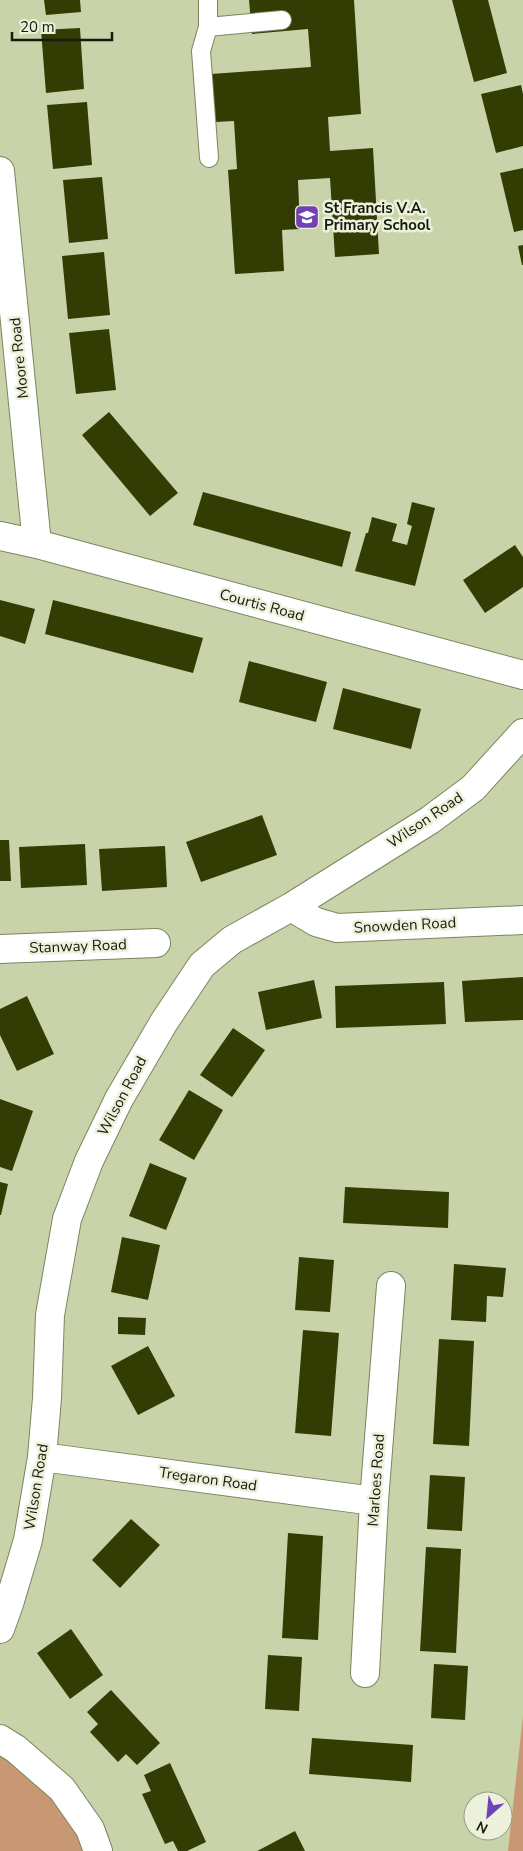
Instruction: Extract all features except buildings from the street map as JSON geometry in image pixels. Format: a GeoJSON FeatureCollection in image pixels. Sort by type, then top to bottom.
{"type":"FeatureCollection","features":[{"type":"Feature","properties":{"kind":"street","name":"Moore Road"},"geometry":{"type":"LineString","coordinates":[[0,171],[38,544]]}},
{"type":"Feature","properties":{"kind":"street","name":"Courtis Road"},"geometry":{"type":"LineString","coordinates":[[0,536],[38,544],[523,675]]}},
{"type":"Feature","properties":{"kind":"street","name":"Wilson Road"},"geometry":{"type":"LineString","coordinates":[[0,1629],[10,1604],[28,1540],[42,1457],[48,1398],[50,1315],[67,1219],[88,1161],[119,1099],[164,1022],[202,965],[232,940],[291,907],[430,820],[472,788],[523,733]]}},
{"type":"Feature","properties":{"kind":"street","name":"Snowden Road"},"geometry":{"type":"LineString","coordinates":[[291,907],[316,922],[337,928],[523,920]]}},
{"type":"Feature","properties":{"kind":"street","name":"Stanway Road"},"geometry":{"type":"LineString","coordinates":[[0,949],[156,943]]}},
{"type":"Feature","properties":{"kind":"street","name":"Marloes Road"},"geometry":{"type":"LineString","coordinates":[[365,1674],[374,1501],[390,1286]]}},
{"type":"Feature","properties":{"kind":"street","name":"Tregaron Road"},"geometry":{"type":"LineString","coordinates":[[42,1457],[374,1501]]}},
{"type":"Feature","properties":{"kind":"street"},"geometry":{"type":"LineString","coordinates":[[0,1739],[16,1749],[62,1789],[90,1829],[98,1851]]}},
{"type":"Feature","properties":{"kind":"lane"},"geometry":{"type":"LineString","coordinates":[[208,0],[208,27],[201,51],[209,158]]}},
{"type":"Feature","properties":{"kind":"lane"},"geometry":{"type":"LineString","coordinates":[[208,27],[282,20]]}},
{"type":"Feature","properties":{"kind":"shaded area"},"geometry":{"type":"Polygon","coordinates":[[[523,1716],[523,1851],[508,1851],[509,1841],[513,1841],[513,1806],[523,1716]]]}},
{"type":"Feature","properties":{"kind":"shaded area"},"geometry":{"type":"Polygon","coordinates":[[[0,1756],[40,1786],[60,1808],[85,1851],[0,1851],[0,1756]]]}},
{"type":"Feature","properties":{"kind":"place","name":"St Francis V.A. Primary School"},"geometry":{"type":"Point","coordinates":[307,217]}}]}
